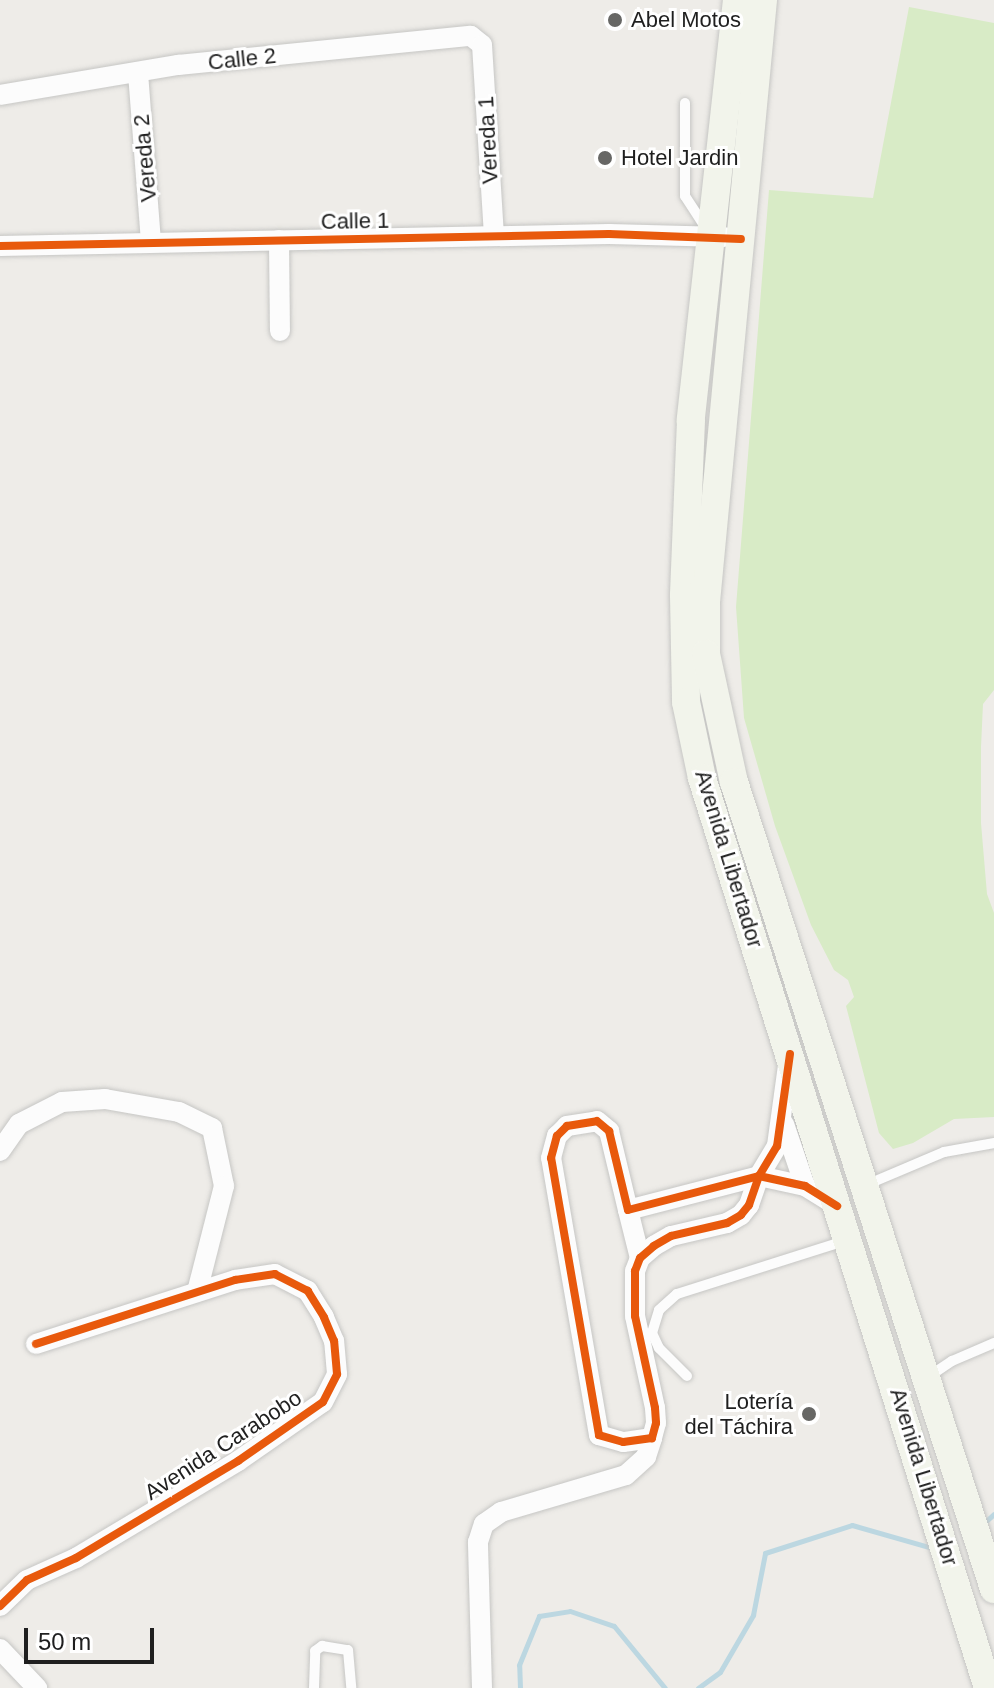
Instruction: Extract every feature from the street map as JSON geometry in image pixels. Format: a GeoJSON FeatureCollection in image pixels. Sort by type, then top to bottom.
{"type":"FeatureCollection","features":[{"type":"Feature","properties":{"kind":"main road","name":"Avenida Libertador"},"geometry":{"type":"LineString","coordinates":[[737,0],[691,420],[684,596],[686,702],[702,778],[988,1688]]}},
{"type":"Feature","properties":{"kind":"main road","name":"Avenida Libertador"},"geometry":{"type":"LineString","coordinates":[[763,0],[706,602],[706,654],[734,782],[994,1589]]}},
{"type":"Feature","properties":{"kind":"street","name":"Calle 2"},"geometry":{"type":"LineString","coordinates":[[0,95],[178,65],[463,35],[471,36],[482,45]]}},
{"type":"Feature","properties":{"kind":"street","name":"Vereda 1"},"geometry":{"type":"LineString","coordinates":[[482,45],[494,236]]}},
{"type":"Feature","properties":{"kind":"street","name":"Vereda 2"},"geometry":{"type":"LineString","coordinates":[[138,73],[151,243]]}},
{"type":"Feature","properties":{"kind":"street","name":"Calle 1"},"geometry":{"type":"LineString","coordinates":[[0,246],[494,236],[711,236],[741,239]]}},
{"type":"Feature","properties":{"kind":"street"},"geometry":{"type":"LineString","coordinates":[[279,240],[280,331]]}},
{"type":"Feature","properties":{"kind":"street"},"geometry":{"type":"LineString","coordinates":[[640,1258],[671,1236],[727,1223],[741,1215],[749,1205],[759,1176],[777,1146],[783,1121],[782,1090],[790,1054]]}},
{"type":"Feature","properties":{"kind":"street"},"geometry":{"type":"LineString","coordinates":[[0,1151],[19,1124],[62,1102],[105,1099],[179,1112],[212,1128],[224,1186],[197,1292]]}},
{"type":"Feature","properties":{"kind":"street"},"geometry":{"type":"LineString","coordinates":[[482,1688],[478,1542],[484,1524],[501,1512],[626,1475],[646,1457],[652,1438],[656,1423],[632,1285],[640,1258],[609,1131],[597,1121],[567,1126],[557,1136],[551,1158],[599,1435],[623,1442],[652,1438]]}},
{"type":"Feature","properties":{"kind":"street"},"geometry":{"type":"LineString","coordinates":[[783,1121],[805,1186]]}},
{"type":"Feature","properties":{"kind":"street"},"geometry":{"type":"LineString","coordinates":[[628,1210],[759,1176],[805,1186],[837,1206]]}},
{"type":"Feature","properties":{"kind":"street","name":"Avenida Carabobo"},"geometry":{"type":"LineString","coordinates":[[0,1606],[27,1580],[76,1558],[238,1461],[323,1402],[337,1374],[334,1341],[308,1291],[275,1274],[235,1280],[36,1344]]}},
{"type":"Feature","properties":{"kind":"street"},"geometry":{"type":"LineString","coordinates":[[0,1649],[37,1688]]}},
{"type":"Feature","properties":{"kind":"lane"},"geometry":{"type":"LineString","coordinates":[[685,103],[685,196],[711,236]]}},
{"type":"Feature","properties":{"kind":"lane"},"geometry":{"type":"LineString","coordinates":[[864,1186],[944,1152],[994,1143]]}},
{"type":"Feature","properties":{"kind":"lane"},"geometry":{"type":"LineString","coordinates":[[687,1376],[659,1348],[652,1333],[659,1310],[677,1294],[848,1239]]}},
{"type":"Feature","properties":{"kind":"lane"},"geometry":{"type":"LineString","coordinates":[[927,1378],[952,1361],[994,1343]]}},
{"type":"Feature","properties":{"kind":"lane"},"geometry":{"type":"LineString","coordinates":[[314,1688],[315,1651],[322,1646],[348,1650],[351,1688]]}},
{"type":"Feature","properties":{"kind":"green space"},"geometry":{"type":"Polygon","coordinates":[[[909,7],[994,23],[994,690],[983,704],[981,823],[987,894],[994,913],[994,1117],[954,1119],[913,1143],[893,1149],[879,1133],[846,1006],[854,997],[848,980],[834,970],[811,925],[775,826],[744,718],[736,607],[769,190],[873,198],[909,7]]]}},
{"type":"Feature","properties":{"kind":"waterway"},"geometry":{"type":"LineString","coordinates":[[985,1522],[994,1514]]}},
{"type":"Feature","properties":{"kind":"waterway"},"geometry":{"type":"LineString","coordinates":[[698,1688],[720,1672],[753,1615],[765,1553],[852,1525],[932,1548]]}},
{"type":"Feature","properties":{"kind":"waterway"},"geometry":{"type":"LineString","coordinates":[[520,1688],[519,1665],[539,1616],[570,1611],[614,1626],[665,1688]]}},
{"type":"Feature","properties":{"kind":"cycle path"},"geometry":{"type":"LineString","coordinates":[[0,246],[609,234],[741,239]]}},
{"type":"Feature","properties":{"kind":"cycle path"},"geometry":{"type":"LineString","coordinates":[[790,1054],[777,1146],[759,1176],[749,1205],[741,1215],[727,1223],[671,1236],[640,1258],[635,1271],[635,1316],[655,1408],[656,1423],[652,1438],[623,1442],[599,1435],[551,1158],[557,1136],[567,1126],[597,1121],[609,1131],[628,1210],[759,1176],[805,1186],[837,1206]]}},
{"type":"Feature","properties":{"kind":"cycle path"},"geometry":{"type":"LineString","coordinates":[[0,1606],[27,1580],[76,1558],[238,1461],[323,1402],[337,1374],[334,1341],[308,1291],[275,1274],[235,1280],[36,1344]]}},
{"type":"Feature","properties":{"kind":"place","name":"Abel Motos"},"geometry":{"type":"Point","coordinates":[615,20]}},
{"type":"Feature","properties":{"kind":"place","name":"Hotel Jardin"},"geometry":{"type":"Point","coordinates":[605,158]}},
{"type":"Feature","properties":{"kind":"place","name":"Lotería del Táchira"},"geometry":{"type":"Point","coordinates":[809,1414]}}]}
